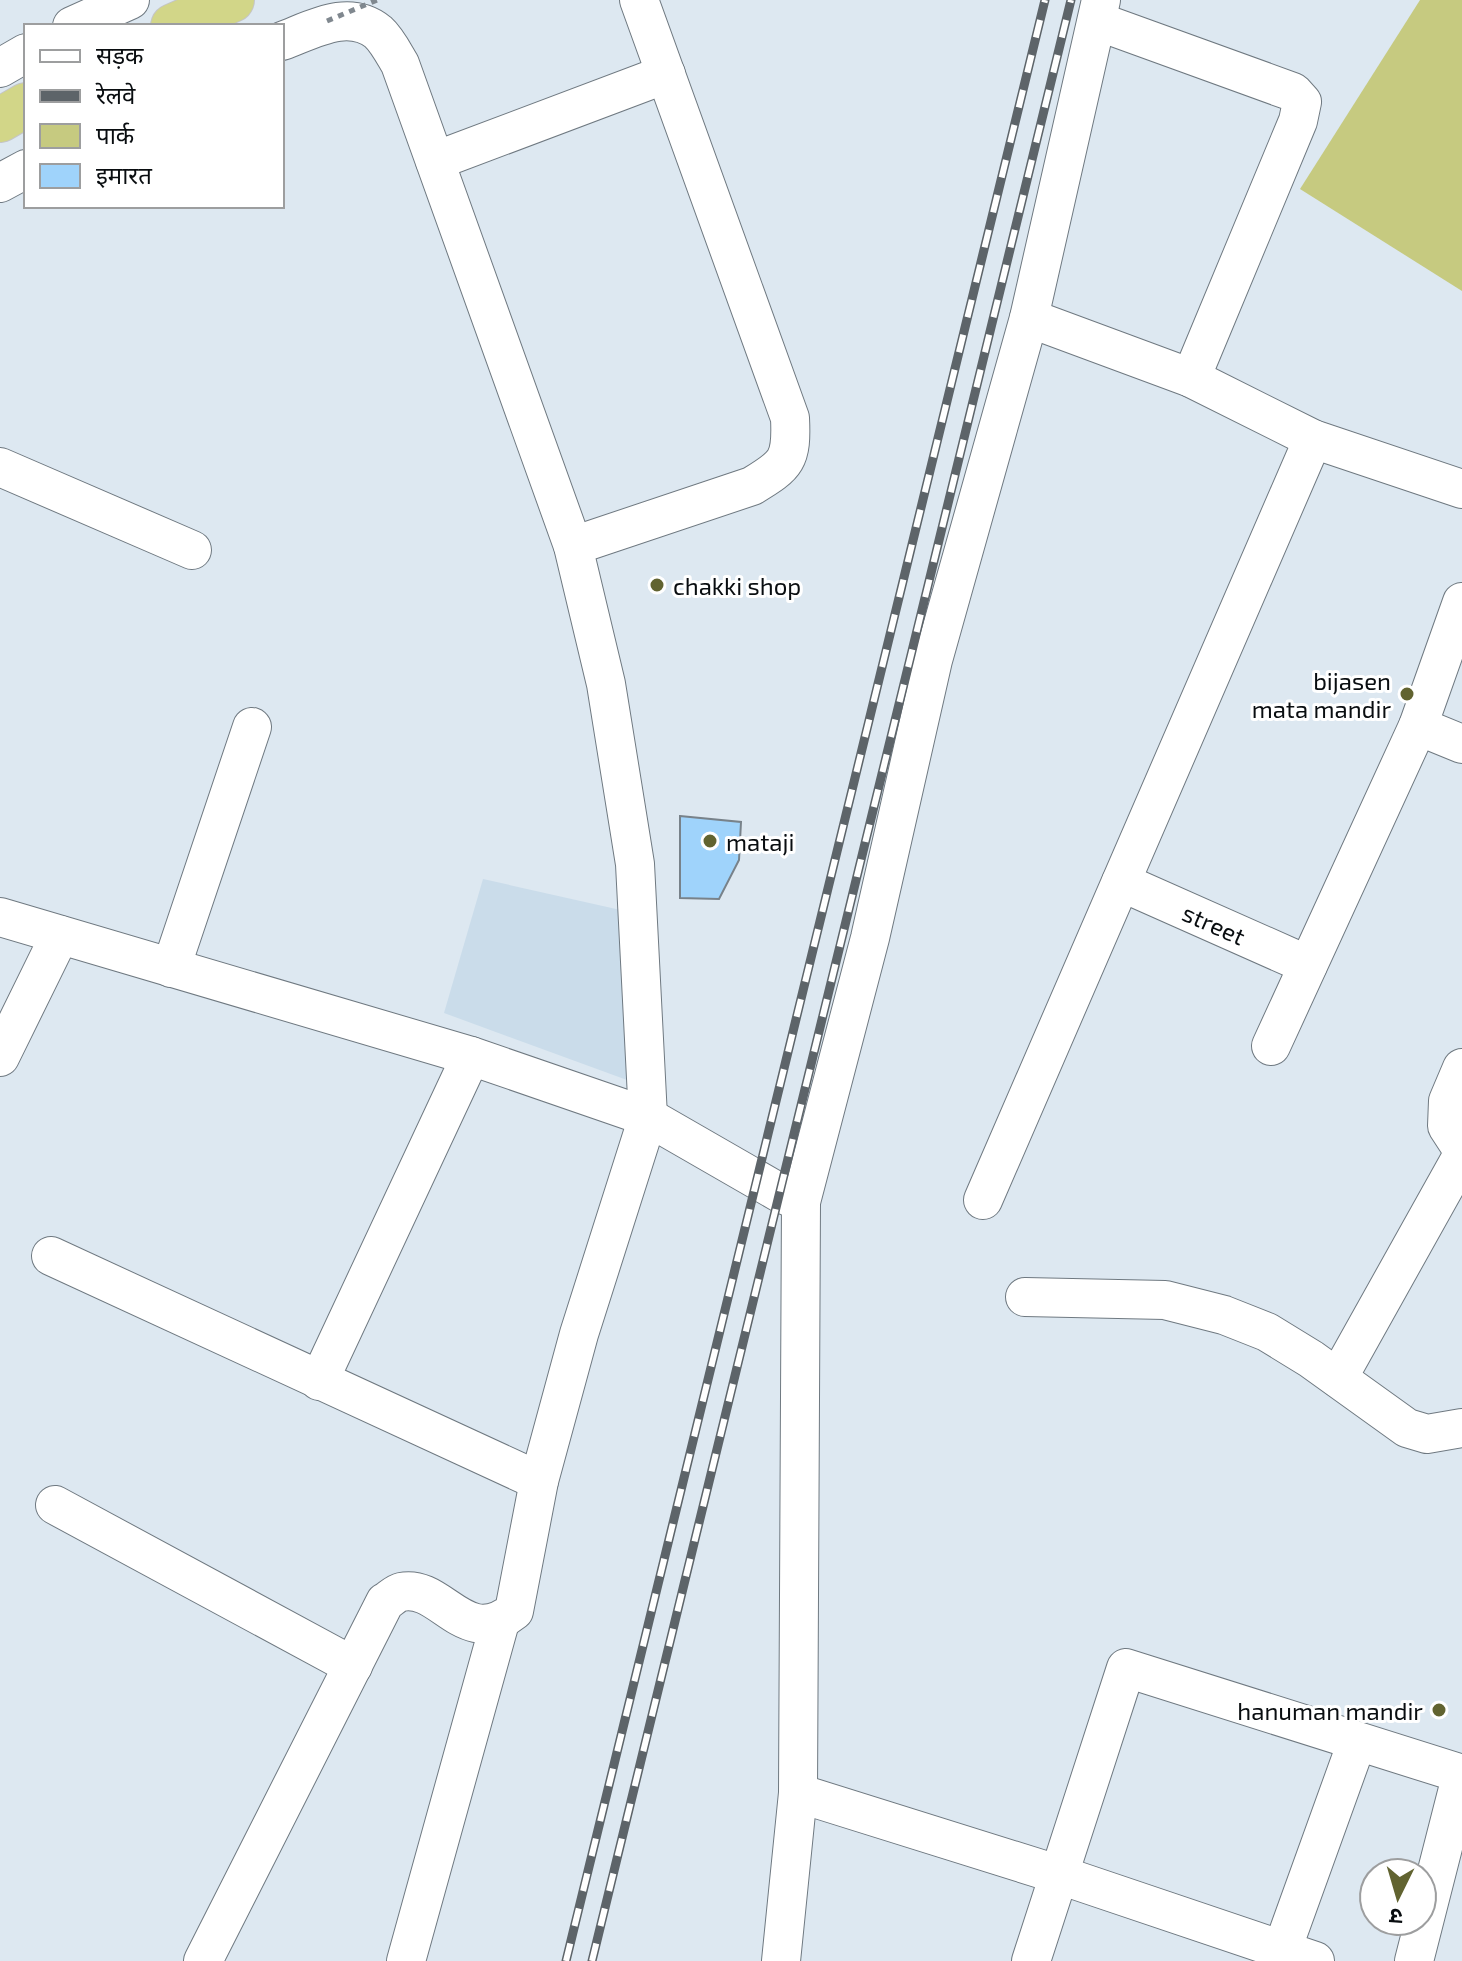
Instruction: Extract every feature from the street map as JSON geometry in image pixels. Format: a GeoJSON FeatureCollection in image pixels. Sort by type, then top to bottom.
{"type":"FeatureCollection","features":[{"type":"Feature","properties":{"kind":"highway"},"geometry":{"type":"LineString","coordinates":[[178,24],[232,0]]}},
{"type":"Feature","properties":{"kind":"highway"},"geometry":{"type":"LineString","coordinates":[[0,120],[24,106]]}},
{"type":"Feature","properties":{"kind":"street"},"geometry":{"type":"LineString","coordinates":[[76,24],[130,0]]}},
{"type":"Feature","properties":{"kind":"street"},"geometry":{"type":"LineString","coordinates":[[573,546],[752,486],[779,470],[791,448],[790,418],[639,0]]}},
{"type":"Feature","properties":{"kind":"street"},"geometry":{"type":"LineString","coordinates":[[781,1961],[798,1793],[801,1202],[870,938],[933,660],[1029,318],[1099,10],[1293,92],[1302,102],[1298,121],[1191,378]]}},
{"type":"Feature","properties":{"kind":"street"},"geometry":{"type":"LineString","coordinates":[[203,1961],[385,1602],[401,1592],[420,1594],[479,1625],[500,1622],[514,1611],[539,1481],[579,1334],[648,1117],[635,864],[606,684],[573,546],[400,64],[379,33],[353,11],[284,40]]}},
{"type":"Feature","properties":{"kind":"street"},"geometry":{"type":"LineString","coordinates":[[0,68],[24,54]]}},
{"type":"Feature","properties":{"kind":"street"},"geometry":{"type":"LineString","coordinates":[[435,161],[666,74]]}},
{"type":"Feature","properties":{"kind":"street"},"geometry":{"type":"LineString","coordinates":[[0,183],[24,170]]}},
{"type":"Feature","properties":{"kind":"street"},"geometry":{"type":"LineString","coordinates":[[1029,318],[1191,378],[1313,439],[1462,489]]}},
{"type":"Feature","properties":{"kind":"street"},"geometry":{"type":"LineString","coordinates":[[983,1200],[1313,439]]}},
{"type":"Feature","properties":{"kind":"street"},"geometry":{"type":"LineString","coordinates":[[0,467],[192,550]]}},
{"type":"Feature","properties":{"kind":"street"},"geometry":{"type":"LineString","coordinates":[[1271,1046],[1308,965],[1438,724],[1462,602]]}},
{"type":"Feature","properties":{"kind":"street"},"geometry":{"type":"LineString","coordinates":[[1438,724],[1462,744]]}},
{"type":"Feature","properties":{"kind":"street"},"geometry":{"type":"LineString","coordinates":[[171,968],[252,727]]}},
{"type":"Feature","properties":{"kind":"street","name":"street"},"geometry":{"type":"LineString","coordinates":[[1121,882],[1308,965]]}},
{"type":"Feature","properties":{"kind":"street"},"geometry":{"type":"LineString","coordinates":[[0,917],[471,1056],[648,1117],[801,1202]]}},
{"type":"Feature","properties":{"kind":"street"},"geometry":{"type":"LineString","coordinates":[[0,1057],[60,935]]}},
{"type":"Feature","properties":{"kind":"street"},"geometry":{"type":"LineString","coordinates":[[319,1381],[471,1056]]}},
{"type":"Feature","properties":{"kind":"street"},"geometry":{"type":"LineString","coordinates":[[1462,1068],[1448,1101],[1447,1126],[1462,1149]]}},
{"type":"Feature","properties":{"kind":"street"},"geometry":{"type":"LineString","coordinates":[[1338,1378],[1462,1156]]}},
{"type":"Feature","properties":{"kind":"street"},"geometry":{"type":"LineString","coordinates":[[51,1256],[539,1481]]}},
{"type":"Feature","properties":{"kind":"street"},"geometry":{"type":"LineString","coordinates":[[1025,1297],[1151,1299],[1224,1315],[1267,1332],[1407,1428],[1427,1434],[1462,1428]]}},
{"type":"Feature","properties":{"kind":"street"},"geometry":{"type":"LineString","coordinates":[[55,1505],[353,1666]]}},
{"type":"Feature","properties":{"kind":"street"},"geometry":{"type":"LineString","coordinates":[[406,1961],[500,1622]]}},
{"type":"Feature","properties":{"kind":"street"},"geometry":{"type":"LineString","coordinates":[[1031,1961],[1126,1668],[1462,1773],[1414,1961]]}},
{"type":"Feature","properties":{"kind":"street"},"geometry":{"type":"LineString","coordinates":[[798,1793],[1060,1875],[1292,1957],[1357,1742]]}},
{"type":"Feature","properties":{"kind":"shaded area"},"geometry":{"type":"Polygon","coordinates":[[[483,879],[625,911],[627,1080],[444,1013],[483,879]]]}},
{"type":"Feature","properties":{"kind":"green space"},"geometry":{"type":"Polygon","coordinates":[[[1420,0],[1462,0],[1462,291],[1300,189],[1420,0]]]}},
{"type":"Feature","properties":{"kind":"building","name":"mataji"},"geometry":{"type":"Polygon","coordinates":[[[680,816],[741,822],[739,860],[719,899],[680,898],[680,816]]]}},
{"type":"Feature","properties":{"kind":"railway"},"geometry":{"type":"LineString","coordinates":[[566,1961],[1045,0]]}},
{"type":"Feature","properties":{"kind":"railway"},"geometry":{"type":"LineString","coordinates":[[592,1961],[1071,0]]}},
{"type":"Feature","properties":{"kind":"place","name":"chakki shop"},"geometry":{"type":"Point","coordinates":[657,585]}},
{"type":"Feature","properties":{"kind":"place","name":"bijasen mata mandir"},"geometry":{"type":"Point","coordinates":[1407,694]}},
{"type":"Feature","properties":{"kind":"place","name":"mataji"},"geometry":{"type":"Point","coordinates":[710,841]}},
{"type":"Feature","properties":{"kind":"place","name":"hanuman mandir"},"geometry":{"type":"Point","coordinates":[1439,1710]}}]}
